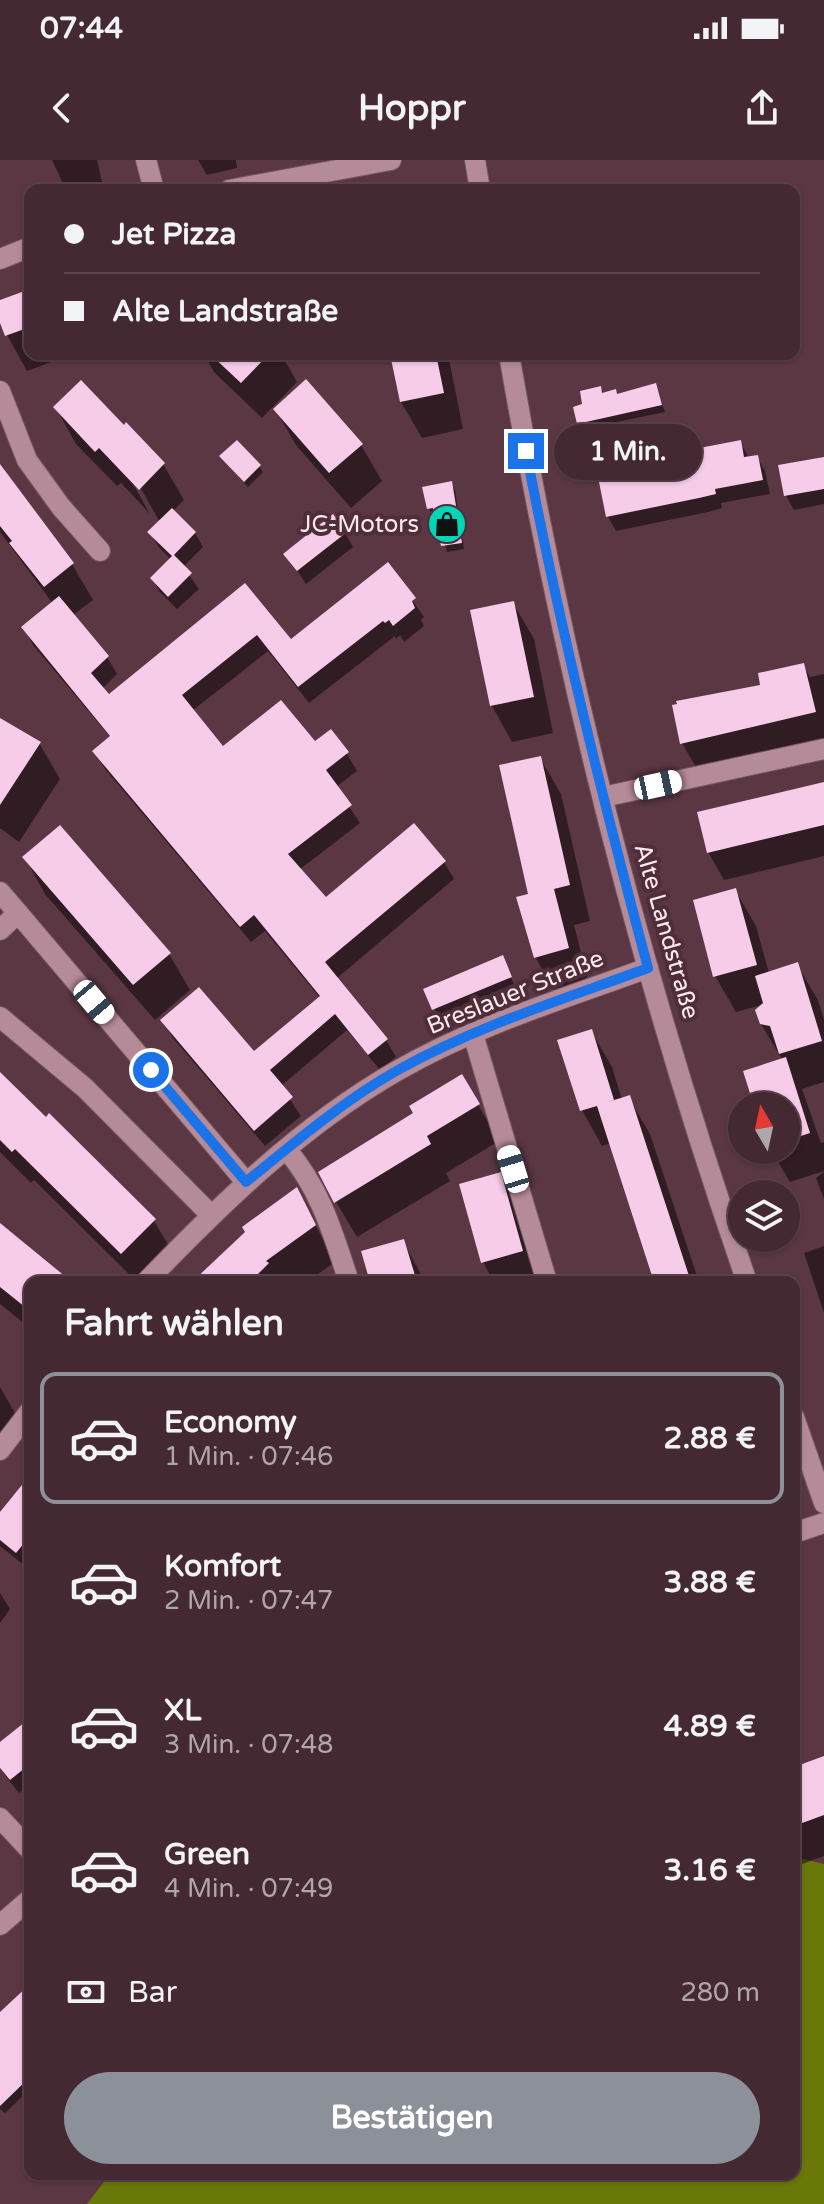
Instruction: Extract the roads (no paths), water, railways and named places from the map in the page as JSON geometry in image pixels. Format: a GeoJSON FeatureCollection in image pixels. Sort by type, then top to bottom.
{"type":"FeatureCollection","features":[{"type":"Feature","properties":{"kind":"street"},"geometry":{"type":"LineString","coordinates":[[146,160],[152,184]]}},
{"type":"Feature","properties":{"kind":"street"},"geometry":{"type":"LineString","coordinates":[[254,184],[328,166],[391,160]]}},
{"type":"Feature","properties":{"kind":"street"},"geometry":{"type":"LineString","coordinates":[[475,160],[479,184]]}},
{"type":"Feature","properties":{"kind":"street"},"geometry":{"type":"LineString","coordinates":[[0,259],[24,249]]}},
{"type":"Feature","properties":{"kind":"street","name":"Alte Landstraße"},"geometry":{"type":"LineString","coordinates":[[510,360],[548,561],[603,797],[648,968],[745,1276]]}},
{"type":"Feature","properties":{"kind":"street"},"geometry":{"type":"LineString","coordinates":[[0,391],[27,460],[61,507],[100,551]]}},
{"type":"Feature","properties":{"kind":"street"},"geometry":{"type":"LineString","coordinates":[[603,797],[824,749]]}},
{"type":"Feature","properties":{"kind":"street"},"geometry":{"type":"LineString","coordinates":[[0,892],[246,1182]]}},
{"type":"Feature","properties":{"kind":"street"},"geometry":{"type":"LineString","coordinates":[[0,930],[18,913]]}},
{"type":"Feature","properties":{"kind":"street","name":"Breslauer Straße"},"geometry":{"type":"LineString","coordinates":[[152,1276],[246,1182],[362,1092],[419,1059],[473,1034],[648,968]]}},
{"type":"Feature","properties":{"kind":"street"},"geometry":{"type":"LineString","coordinates":[[0,1017],[85,1088],[211,1215]]}},
{"type":"Feature","properties":{"kind":"street"},"geometry":{"type":"LineString","coordinates":[[473,1034],[545,1276]]}},
{"type":"Feature","properties":{"kind":"street"},"geometry":{"type":"LineString","coordinates":[[286,1149],[303,1168],[321,1201],[347,1276]]}},
{"type":"Feature","properties":{"kind":"street"},"geometry":{"type":"LineString","coordinates":[[0,1450],[24,1419]]}},
{"type":"Feature","properties":{"kind":"street"},"geometry":{"type":"LineString","coordinates":[[800,1434],[824,1503]]}},
{"type":"Feature","properties":{"kind":"street"},"geometry":{"type":"LineString","coordinates":[[800,1531],[824,1523]]}},
{"type":"Feature","properties":{"kind":"street"},"geometry":{"type":"LineString","coordinates":[[0,1818],[24,1844]]}},
{"type":"Feature","properties":{"kind":"street"},"geometry":{"type":"LineString","coordinates":[[0,1925],[24,1904]]}},
{"type":"Feature","properties":{"kind":"place","name":"JC-Motors"},"geometry":{"type":"Point","coordinates":[447,524]}}]}
